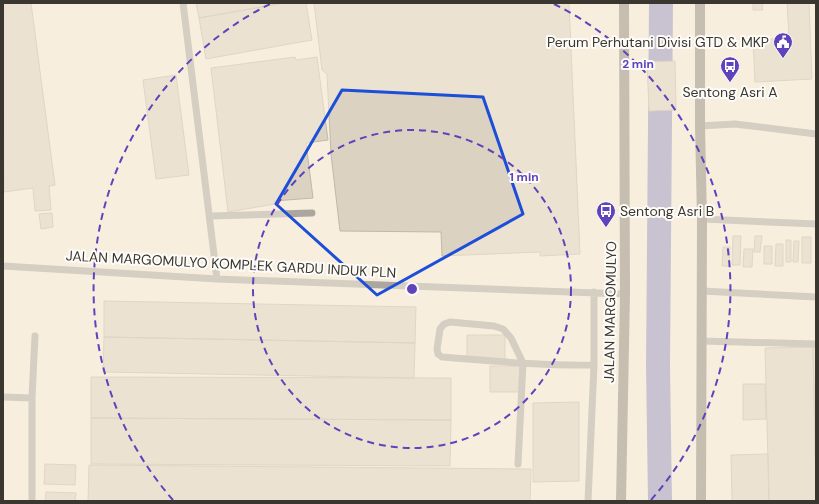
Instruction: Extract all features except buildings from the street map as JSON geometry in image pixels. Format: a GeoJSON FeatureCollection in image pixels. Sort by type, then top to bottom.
{"type":"FeatureCollection","features":[{"type":"Feature","properties":{"kind":"main road","name":"JALAN MARGOMULYO"},"geometry":{"type":"LineString","coordinates":[[621,501],[625,294],[624,3]]}},
{"type":"Feature","properties":{"kind":"main road"},"geometry":{"type":"LineString","coordinates":[[700,3],[702,220],[700,501]]}},
{"type":"Feature","properties":{"kind":"lane"},"geometry":{"type":"LineString","coordinates":[[183,3],[217,279]]}},
{"type":"Feature","properties":{"kind":"lane"},"geometry":{"type":"LineString","coordinates":[[700,126],[735,124],[816,134]]}},
{"type":"Feature","properties":{"kind":"lane"},"geometry":{"type":"LineString","coordinates":[[210,216],[312,213]]}},
{"type":"Feature","properties":{"kind":"lane"},"geometry":{"type":"LineString","coordinates":[[702,220],[816,224]]}},
{"type":"Feature","properties":{"kind":"lane","name":"JALAN MARGOMULYO KOMPLEK GARDU INDUK PLN"},"geometry":{"type":"LineString","coordinates":[[3,266],[217,279],[625,294]]}},
{"type":"Feature","properties":{"kind":"lane"},"geometry":{"type":"LineString","coordinates":[[702,291],[816,297]]}},
{"type":"Feature","properties":{"kind":"lane"},"geometry":{"type":"LineString","coordinates":[[588,501],[594,365],[594,292]]}},
{"type":"Feature","properties":{"kind":"lane"},"geometry":{"type":"LineString","coordinates":[[518,464],[523,363],[511,338],[503,329],[494,326],[450,322],[444,324],[440,329],[437,349],[438,354],[442,357],[523,363],[594,365]]}},
{"type":"Feature","properties":{"kind":"lane"},"geometry":{"type":"LineString","coordinates":[[32,501],[32,398],[35,336]]}},
{"type":"Feature","properties":{"kind":"lane"},"geometry":{"type":"LineString","coordinates":[[702,341],[816,344]]}},
{"type":"Feature","properties":{"kind":"lane"},"geometry":{"type":"LineString","coordinates":[[3,397],[32,398]]}},
{"type":"Feature","properties":{"kind":"highlighted area"},"geometry":{"type":"Polygon","coordinates":[[[342,90],[483,97],[523,214],[377,295],[276,204],[342,90]]]}},
{"type":"Feature","properties":{"kind":"waterway"},"geometry":{"type":"LineString","coordinates":[[660,501],[658,366],[661,3]]}},
{"type":"Feature","properties":{"kind":"place","name":"Perum Perhutani Divisi GTD & MKP"},"geometry":{"type":"Point","coordinates":[783,59]}},
{"type":"Feature","properties":{"kind":"place","name":"Sentong Asri A"},"geometry":{"type":"Point","coordinates":[730,83]}},
{"type":"Feature","properties":{"kind":"place","name":"Sentong Asri B"},"geometry":{"type":"Point","coordinates":[606,228]}}]}
